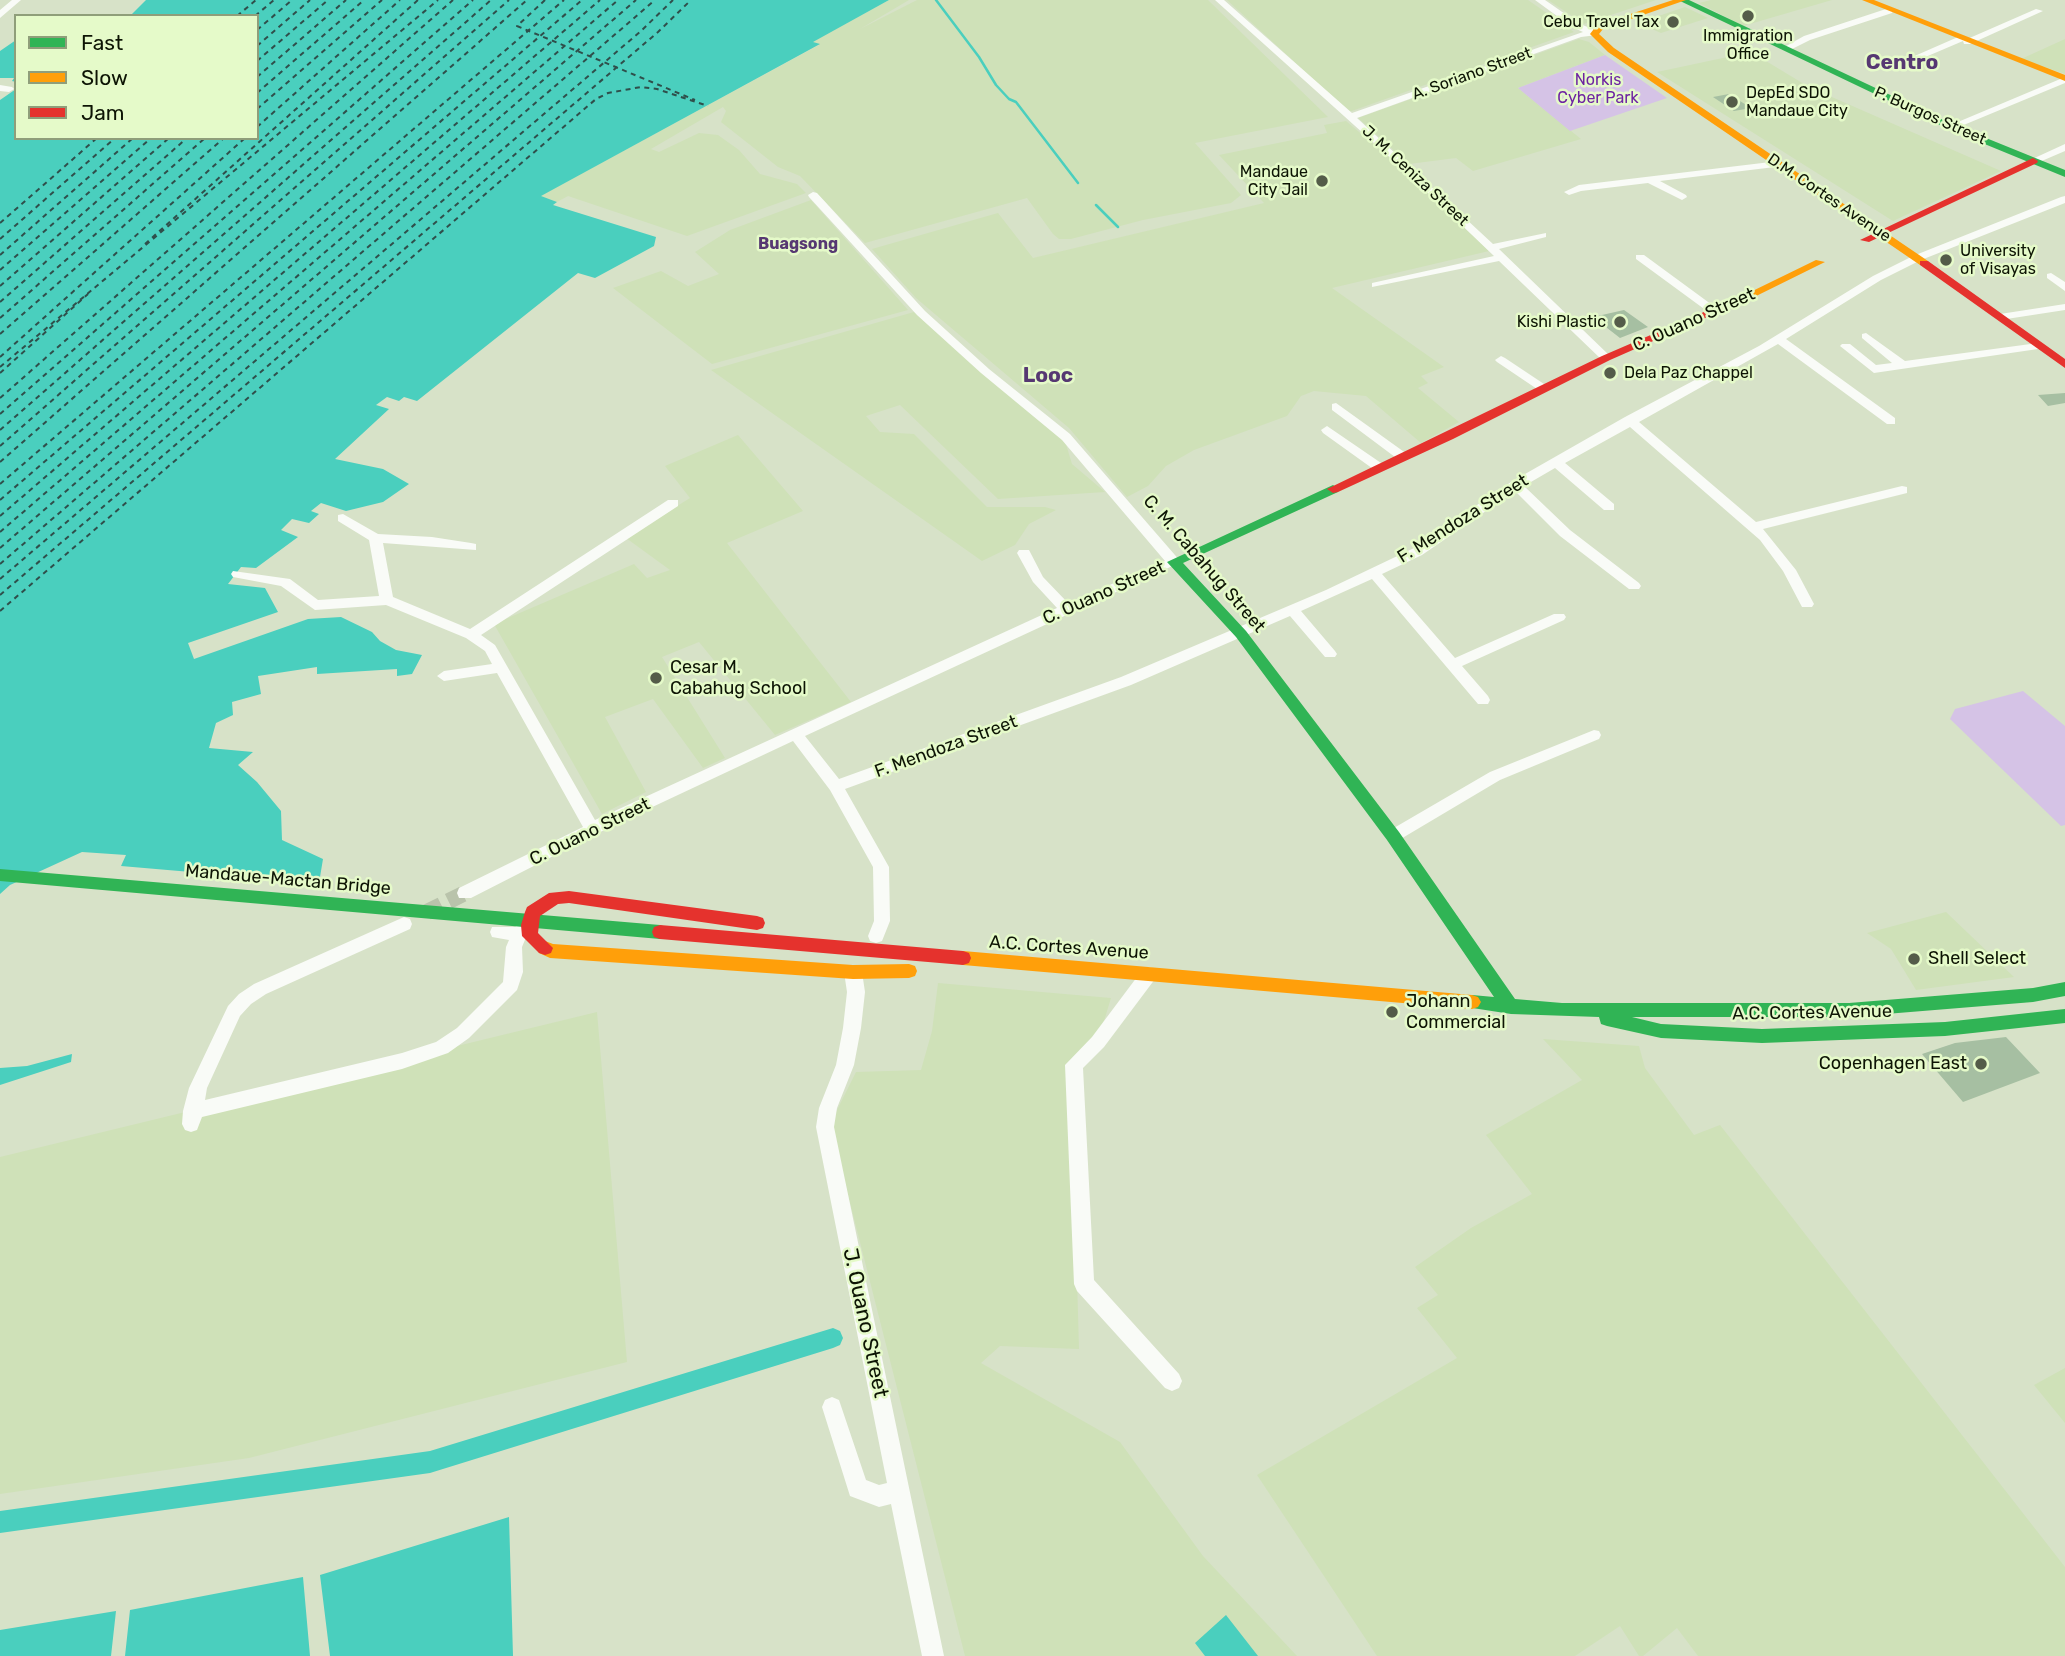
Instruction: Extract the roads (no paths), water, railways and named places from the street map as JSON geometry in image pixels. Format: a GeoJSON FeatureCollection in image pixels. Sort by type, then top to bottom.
{"type":"FeatureCollection","features":[{"type":"Feature","properties":{"kind":"main road"},"geometry":{"type":"LineString","coordinates":[[1594,33],[1600,27],[1682,0]]}},
{"type":"Feature","properties":{"kind":"main road","name":"P. Burgos Street"},"geometry":{"type":"LineString","coordinates":[[1682,0],[1951,127],[2065,174]]}},
{"type":"Feature","properties":{"kind":"main road"},"geometry":{"type":"LineString","coordinates":[[1866,0],[1889,12],[2063,78]]}},
{"type":"Feature","properties":{"kind":"main road","name":"D.M. Cortes Avenue"},"geometry":{"type":"LineString","coordinates":[[1594,33],[1597,39],[1611,50],[1882,233],[2065,364]]}},
{"type":"Feature","properties":{"kind":"main road"},"geometry":{"type":"LineString","coordinates":[[1865,240],[2033,161]]}},
{"type":"Feature","properties":{"kind":"main road","name":"C. Ouano Street"},"geometry":{"type":"LineString","coordinates":[[1174,562],[1380,468],[1606,358],[1715,312],[1821,262]]}},
{"type":"Feature","properties":{"kind":"main road","name":"C. M. Cabahug Street"},"geometry":{"type":"LineString","coordinates":[[1174,562],[1241,634],[1392,836],[1511,1007]]}},
{"type":"Feature","properties":{"kind":"main road","name":"Mandaue-Mactan Bridge"},"geometry":{"type":"LineString","coordinates":[[0,875],[574,924]]}},
{"type":"Feature","properties":{"kind":"main road"},"geometry":{"type":"LineString","coordinates":[[920,971],[885,969],[854,982],[550,951],[535,942],[524,929],[533,912],[541,905],[555,898],[569,897],[786,926],[1162,966],[1432,987],[1451,1002]]}},
{"type":"Feature","properties":{"kind":"main road","name":"A.C. Cortes Avenue"},"geometry":{"type":"LineString","coordinates":[[574,924],[1562,1010],[1849,1010],[2033,995],[2065,989]]}},
{"type":"Feature","properties":{"kind":"main road"},"geometry":{"type":"LineString","coordinates":[[1068,984],[1100,970]]}},
{"type":"Feature","properties":{"kind":"main road","name":"A.C. Cortes Avenue"},"geometry":{"type":"LineString","coordinates":[[1562,1010],[1661,1031],[1762,1035],[1945,1029],[2065,1016]]}},
{"type":"Feature","properties":{"kind":"street"},"geometry":{"type":"LineString","coordinates":[[0,0],[17,0]]}},
{"type":"Feature","properties":{"kind":"street"},"geometry":{"type":"LineString","coordinates":[[0,15],[17,0]]}},
{"type":"Feature","properties":{"kind":"street","name":"J. M. Ceniza Street"},"geometry":{"type":"LineString","coordinates":[[1219,0],[1351,117],[1606,358]]}},
{"type":"Feature","properties":{"kind":"street"},"geometry":{"type":"LineString","coordinates":[[1539,0],[1575,25],[1594,33]]}},
{"type":"Feature","properties":{"kind":"street"},"geometry":{"type":"LineString","coordinates":[[1899,65],[2039,11]]}},
{"type":"Feature","properties":{"kind":"street"},"geometry":{"type":"LineString","coordinates":[[1785,49],[1807,38],[1889,12]]}},
{"type":"Feature","properties":{"kind":"street","name":"A. Soriano Street"},"geometry":{"type":"LineString","coordinates":[[1351,117],[1579,35],[1594,33]]}},
{"type":"Feature","properties":{"kind":"street"},"geometry":{"type":"LineString","coordinates":[[1951,127],[2063,78]]}},
{"type":"Feature","properties":{"kind":"street"},"geometry":{"type":"LineString","coordinates":[[2033,161],[2065,146]]}},
{"type":"Feature","properties":{"kind":"street"},"geometry":{"type":"LineString","coordinates":[[1569,192],[1579,188],[1779,164]]}},
{"type":"Feature","properties":{"kind":"street"},"geometry":{"type":"LineString","coordinates":[[1650,180],[1682,197]]}},
{"type":"Feature","properties":{"kind":"street","name":"C. M. Cabahug Street"},"geometry":{"type":"LineString","coordinates":[[813,195],[921,313],[985,371],[1066,437],[1174,562]]}},
{"type":"Feature","properties":{"kind":"street","name":"F. Mendoza Street"},"geometry":{"type":"LineString","coordinates":[[836,786],[1126,681],[1293,611],[1417,552],[1516,485],[1558,464],[1629,421],[1779,338],[1877,278],[1917,258],[2065,199]]}},
{"type":"Feature","properties":{"kind":"street"},"geometry":{"type":"LineString","coordinates":[[1491,248],[1542,235]]}},
{"type":"Feature","properties":{"kind":"street"},"geometry":{"type":"LineString","coordinates":[[1640,257],[1715,312]]}},
{"type":"Feature","properties":{"kind":"street"},"geometry":{"type":"LineString","coordinates":[[1376,285],[1500,258]]}},
{"type":"Feature","properties":{"kind":"street"},"geometry":{"type":"LineString","coordinates":[[2051,276],[2065,288]]}},
{"type":"Feature","properties":{"kind":"street"},"geometry":{"type":"LineString","coordinates":[[2000,317],[2065,307]]}},
{"type":"Feature","properties":{"kind":"street"},"geometry":{"type":"LineString","coordinates":[[1866,336],[1902,365]]}},
{"type":"Feature","properties":{"kind":"street"},"geometry":{"type":"LineString","coordinates":[[1779,338],[1891,421]]}},
{"type":"Feature","properties":{"kind":"street"},"geometry":{"type":"LineString","coordinates":[[1846,346],[1874,369],[2038,346]]}},
{"type":"Feature","properties":{"kind":"street"},"geometry":{"type":"LineString","coordinates":[[1501,360],[1544,388]]}},
{"type":"Feature","properties":{"kind":"street"},"geometry":{"type":"LineString","coordinates":[[1336,407],[1403,457]]}},
{"type":"Feature","properties":{"kind":"street"},"geometry":{"type":"LineString","coordinates":[[1629,421],[1758,531],[1789,570],[1807,604]]}},
{"type":"Feature","properties":{"kind":"street"},"geometry":{"type":"LineString","coordinates":[[1327,430],[1380,468]]}},
{"type":"Feature","properties":{"kind":"street"},"geometry":{"type":"LineString","coordinates":[[1558,464],[1609,508]]}},
{"type":"Feature","properties":{"kind":"street"},"geometry":{"type":"LineString","coordinates":[[1516,485],[1565,533],[1634,586]]}},
{"type":"Feature","properties":{"kind":"street"},"geometry":{"type":"LineString","coordinates":[[1758,531],[1902,490]]}},
{"type":"Feature","properties":{"kind":"street"},"geometry":{"type":"LineString","coordinates":[[471,635],[673,503]]}},
{"type":"Feature","properties":{"kind":"street"},"geometry":{"type":"LineString","coordinates":[[343,518],[375,538],[432,541],[471,547]]}},
{"type":"Feature","properties":{"kind":"street"},"geometry":{"type":"LineString","coordinates":[[375,538],[387,600]]}},
{"type":"Feature","properties":{"kind":"street"},"geometry":{"type":"LineString","coordinates":[[1024,553],[1038,579],[1066,609]]}},
{"type":"Feature","properties":{"kind":"street","name":"C. Ouano Street"},"geometry":{"type":"LineString","coordinates":[[465,893],[795,734],[1174,562]]}},
{"type":"Feature","properties":{"kind":"street"},"geometry":{"type":"LineString","coordinates":[[1373,572],[1483,700]]}},
{"type":"Feature","properties":{"kind":"street"},"geometry":{"type":"LineString","coordinates":[[239,574],[285,582],[315,605],[387,600],[471,635],[490,648],[592,830]]}},
{"type":"Feature","properties":{"kind":"street"},"geometry":{"type":"LineString","coordinates":[[1293,611],[1330,654]]}},
{"type":"Feature","properties":{"kind":"street"},"geometry":{"type":"LineString","coordinates":[[1451,665],[1559,617]]}},
{"type":"Feature","properties":{"kind":"street"},"geometry":{"type":"LineString","coordinates":[[444,676],[500,668]]}},
{"type":"Feature","properties":{"kind":"street"},"geometry":{"type":"LineString","coordinates":[[795,734],[836,786],[881,867],[882,921],[876,936]]}},
{"type":"Feature","properties":{"kind":"street"},"geometry":{"type":"LineString","coordinates":[[1392,836],[1495,776],[1594,735]]}},
{"type":"Feature","properties":{"kind":"street"},"geometry":{"type":"LineString","coordinates":[[404,924],[260,989],[244,999],[234,1011],[203,1077],[192,1117],[442,1048],[463,1033],[511,985],[514,947],[524,929]]}},
{"type":"Feature","properties":{"kind":"street"},"geometry":{"type":"LineString","coordinates":[[498,932],[524,929]]}},
{"type":"Feature","properties":{"kind":"street"},"geometry":{"type":"LineString","coordinates":[[1149,974],[1098,1042],[1074,1065],[1084,1284],[1172,1381]]}},
{"type":"Feature","properties":{"kind":"street","name":"J. Ouano Street"},"geometry":{"type":"LineString","coordinates":[[854,982],[845,1065],[828,1108],[825,1127],[933,1656]]}},
{"type":"Feature","properties":{"kind":"street"},"geometry":{"type":"LineString","coordinates":[[832,1407],[858,1488],[880,1496],[898,1491]]}},
{"type":"Feature","properties":{"kind":"water"},"geometry":{"type":"Polygon","coordinates":[[[146,0],[889,0],[813,42],[820,44],[541,196],[557,202],[553,205],[656,237],[654,246],[595,278],[578,273],[417,401],[404,397],[399,401],[387,397],[376,405],[389,409],[335,459],[383,469],[409,484],[383,502],[346,511],[321,503],[311,511],[319,514],[309,523],[292,519],[281,530],[298,537],[256,568],[241,567],[228,584],[265,588],[278,612],[188,643],[194,659],[308,619],[341,617],[372,632],[380,641],[396,650],[422,655],[412,674],[397,676],[397,669],[317,674],[317,667],[258,676],[261,694],[232,702],[233,715],[216,723],[209,748],[253,752],[238,765],[257,782],[281,811],[282,840],[323,859],[319,883],[121,866],[126,855],[82,852],[10,885],[0,894],[0,100],[14,90],[14,140],[259,140],[259,14],[132,14],[146,0]]]}},
{"type":"Feature","properties":{"kind":"water"},"geometry":{"type":"Polygon","coordinates":[[[14,41],[14,78],[0,78],[0,51],[14,41]]]}},
{"type":"Feature","properties":{"kind":"water"},"geometry":{"type":"Polygon","coordinates":[[[72,1054],[71,1062],[0,1085],[0,1068],[27,1066],[72,1054]]]}},
{"type":"Feature","properties":{"kind":"water"},"geometry":{"type":"Polygon","coordinates":[[[509,1517],[513,1656],[330,1656],[320,1575],[509,1517]]]}},
{"type":"Feature","properties":{"kind":"water"},"geometry":{"type":"Polygon","coordinates":[[[303,1577],[310,1656],[125,1656],[130,1610],[303,1577]]]}},
{"type":"Feature","properties":{"kind":"water"},"geometry":{"type":"Polygon","coordinates":[[[116,1611],[111,1656],[0,1656],[0,1630],[116,1611]]]}},
{"type":"Feature","properties":{"kind":"water"},"geometry":{"type":"Polygon","coordinates":[[[1226,1615],[1258,1656],[1205,1656],[1195,1643],[1226,1615]]]}},
{"type":"Feature","properties":{"kind":"waterway"},"geometry":{"type":"LineString","coordinates":[[936,0],[979,57],[996,85],[1009,99],[1016,102],[1078,183]]}},
{"type":"Feature","properties":{"kind":"waterway"},"geometry":{"type":"LineString","coordinates":[[1096,205],[1118,227]]}},
{"type":"Feature","properties":{"kind":"waterway"},"geometry":{"type":"LineString","coordinates":[[0,1522],[430,1462],[833,1338]]}},
{"type":"Feature","properties":{"kind":"tunnel"},"geometry":{"type":"LineString","coordinates":[[427,912],[465,893]]}},
{"type":"Feature","properties":{"kind":"place","name":"Immigration Office"},"geometry":{"type":"Point","coordinates":[1748,16]}},
{"type":"Feature","properties":{"kind":"place","name":"Cebu Travel Tax"},"geometry":{"type":"Point","coordinates":[1673,22]}},
{"type":"Feature","properties":{"kind":"place","name":"DepEd SDO Mandaue City"},"geometry":{"type":"Point","coordinates":[1732,102]}},
{"type":"Feature","properties":{"kind":"place","name":"Mandaue City Jail"},"geometry":{"type":"Point","coordinates":[1322,181]}},
{"type":"Feature","properties":{"kind":"place","name":"University of Visayas"},"geometry":{"type":"Point","coordinates":[1946,260]}},
{"type":"Feature","properties":{"kind":"place","name":"Kishi Plastic"},"geometry":{"type":"Point","coordinates":[1620,322]}},
{"type":"Feature","properties":{"kind":"place","name":"Dela Paz Chappel"},"geometry":{"type":"Point","coordinates":[1610,373]}},
{"type":"Feature","properties":{"kind":"place","name":"Cesar M. Cabahug School"},"geometry":{"type":"Point","coordinates":[656,678]}},
{"type":"Feature","properties":{"kind":"place","name":"Shell Select"},"geometry":{"type":"Point","coordinates":[1914,959]}},
{"type":"Feature","properties":{"kind":"place","name":"Johann Commercial"},"geometry":{"type":"Point","coordinates":[1392,1012]}},
{"type":"Feature","properties":{"kind":"place","name":"Copenhagen East"},"geometry":{"type":"Point","coordinates":[1981,1064]}},
{"type":"Feature","properties":{"kind":"district","name":"Centro"},"geometry":{"type":"Point","coordinates":[1902,63]}},
{"type":"Feature","properties":{"kind":"district","name":"Buagsong"},"geometry":{"type":"Point","coordinates":[798,244]}},
{"type":"Feature","properties":{"kind":"district","name":"Looc"},"geometry":{"type":"Point","coordinates":[1048,376]}},
{"type":"Feature","properties":{"kind":"park label","name":"Norkis Cyber Park"},"geometry":{"type":"Point","coordinates":[1598,89]}}]}
